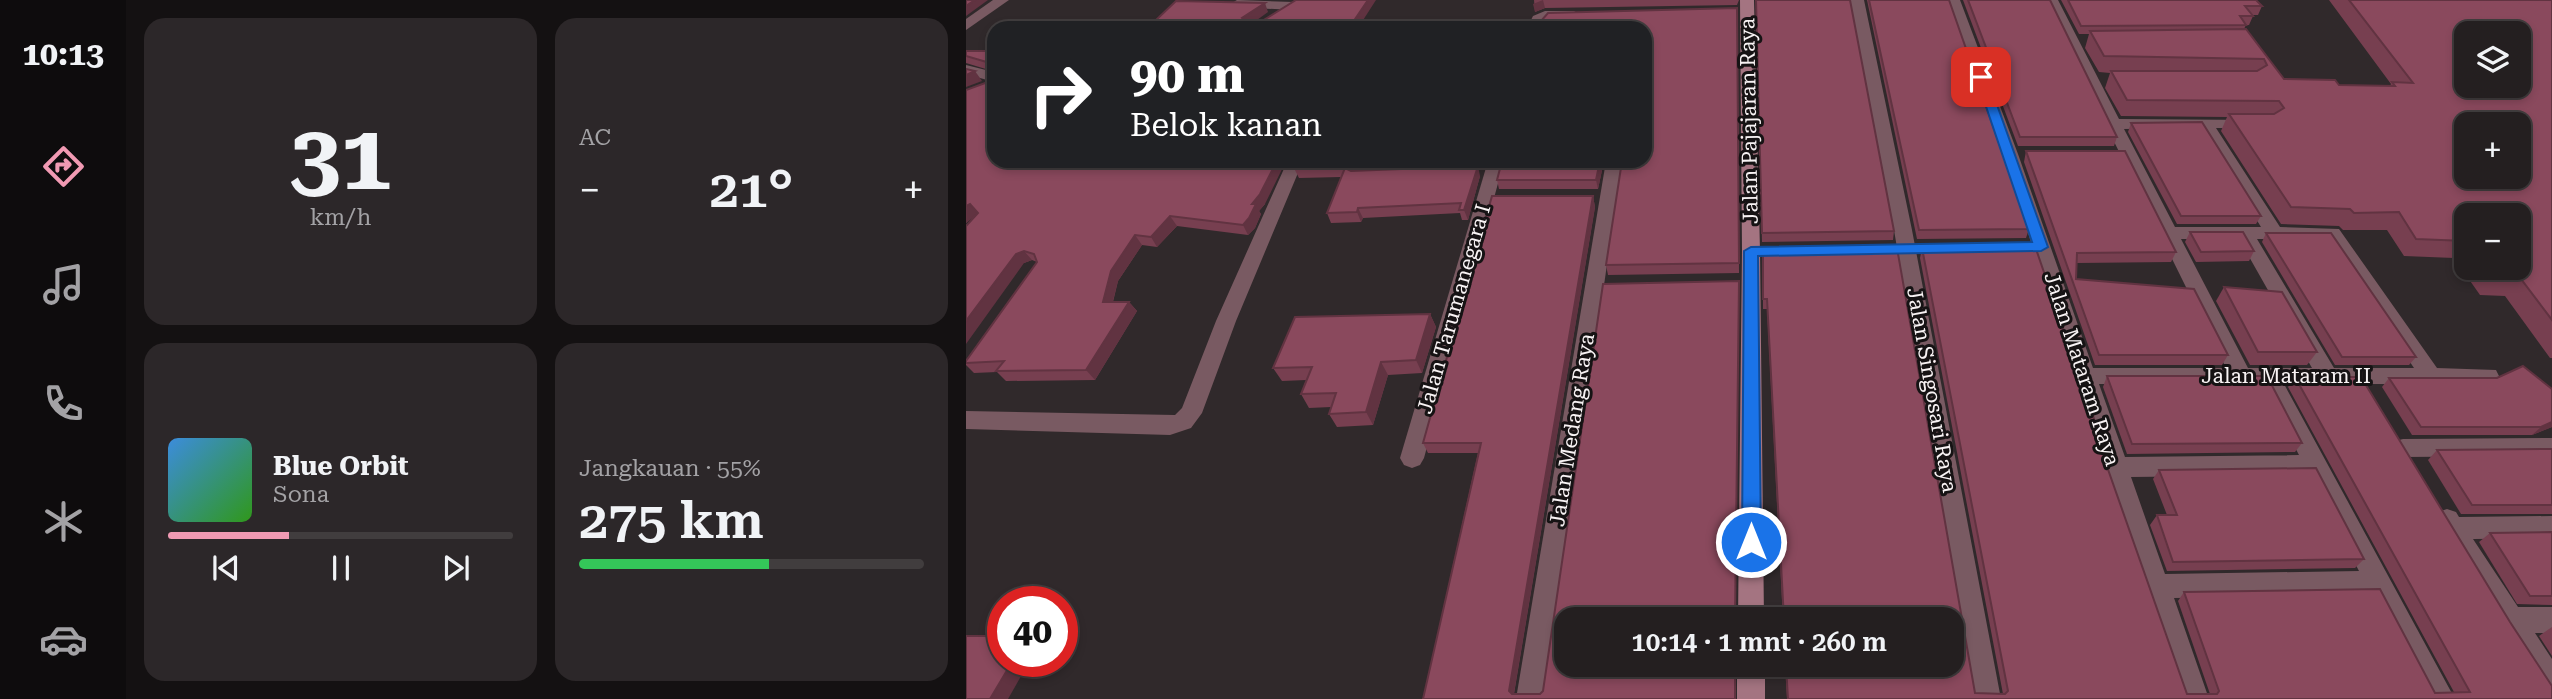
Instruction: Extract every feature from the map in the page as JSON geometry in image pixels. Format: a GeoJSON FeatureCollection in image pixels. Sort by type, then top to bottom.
{"type":"FeatureCollection","features":[{"type":"Feature","properties":{"kind":"street"},"geometry":{"type":"LineString","coordinates":[[966,26],[1002,0]]}},
{"type":"Feature","properties":{"kind":"street","name":"Jalan Singosari Raya"},"geometry":{"type":"LineString","coordinates":[[1857,0],[1907,250],[1987,699]]}},
{"type":"Feature","properties":{"kind":"street","name":"Jalan Mataram Raya"},"geometry":{"type":"LineString","coordinates":[[1953,0],[2016,154],[2034,247],[2085,376],[2195,699]]}},
{"type":"Feature","properties":{"kind":"street"},"geometry":{"type":"LineString","coordinates":[[2051,0],[2078,41],[2097,80],[2121,154],[2168,233],[2241,376]]}},
{"type":"Feature","properties":{"kind":"street"},"geometry":{"type":"LineString","coordinates":[[1218,4],[1296,3]]}},
{"type":"Feature","properties":{"kind":"street"},"geometry":{"type":"LineString","coordinates":[[1273,18],[1296,3]]}},
{"type":"Feature","properties":{"kind":"street","name":"Jalan Pajajaran Raya"},"geometry":{"type":"LineString","coordinates":[[1744,7],[1757,251],[1751,282],[1751,607]]}},
{"type":"Feature","properties":{"kind":"street"},"geometry":{"type":"LineString","coordinates":[[1546,21],[1595,15]]}},
{"type":"Feature","properties":{"kind":"street"},"geometry":{"type":"LineString","coordinates":[[967,59],[987,72]]}},
{"type":"Feature","properties":{"kind":"street"},"geometry":{"type":"LineString","coordinates":[[975,91],[987,87]]}},
{"type":"Feature","properties":{"kind":"street"},"geometry":{"type":"LineString","coordinates":[[2113,124],[2265,123]]}},
{"type":"Feature","properties":{"kind":"street"},"geometry":{"type":"LineString","coordinates":[[2205,124],[2275,234]]}},
{"type":"Feature","properties":{"kind":"street"},"geometry":{"type":"LineString","coordinates":[[966,420],[1170,426],[1183,422],[1191,413],[1243,279],[1292,168]]}},
{"type":"Feature","properties":{"kind":"street","name":"Jalan Tarumanegara I"},"geometry":{"type":"LineString","coordinates":[[1412,458],[1493,198],[1491,168]]}},
{"type":"Feature","properties":{"kind":"street","name":"Jalan Medang Raya"},"geometry":{"type":"LineString","coordinates":[[1530,699],[1602,285],[1602,198],[1612,168]]}},
{"type":"Feature","properties":{"kind":"street"},"geometry":{"type":"LineString","coordinates":[[2168,233],[2332,233],[2431,376]]}},
{"type":"Feature","properties":{"kind":"street"},"geometry":{"type":"LineString","coordinates":[[2245,234],[2328,376]]}},
{"type":"Feature","properties":{"kind":"street"},"geometry":{"type":"LineString","coordinates":[[1727,282],[1751,282]]}},
{"type":"Feature","properties":{"kind":"street","name":"Jalan Mataram II"},"geometry":{"type":"LineString","coordinates":[[2085,376],[2488,376]]}},
{"type":"Feature","properties":{"kind":"street"},"geometry":{"type":"LineString","coordinates":[[2269,376],[2441,699]]}},
{"type":"Feature","properties":{"kind":"street"},"geometry":{"type":"LineString","coordinates":[[2361,376],[2375,400]]}},
{"type":"Feature","properties":{"kind":"street"},"geometry":{"type":"LineString","coordinates":[[2389,424],[2417,471]]}},
{"type":"Feature","properties":{"kind":"street"},"geometry":{"type":"LineString","coordinates":[[2403,447],[2552,447]]}},
{"type":"Feature","properties":{"kind":"street"},"geometry":{"type":"LineString","coordinates":[[2114,467],[2317,465]]}},
{"type":"Feature","properties":{"kind":"street"},"geometry":{"type":"LineString","coordinates":[[2431,494],[2509,621],[2552,684]]}},
{"type":"Feature","properties":{"kind":"street"},"geometry":{"type":"LineString","coordinates":[[2452,528],[2552,527]]}},
{"type":"Feature","properties":{"kind":"street"},"geometry":{"type":"LineString","coordinates":[[2156,586],[2378,583]]}},
{"type":"Feature","properties":{"kind":"street"},"geometry":{"type":"LineString","coordinates":[[2509,621],[2552,620]]}},
{"type":"Feature","properties":{"kind":"street"},"geometry":{"type":"LineString","coordinates":[[1751,677],[1751,699]]}},
{"type":"Feature","properties":{"kind":"building"},"geometry":{"type":"Polygon","coordinates":[[[1296,0],[1368,0],[1354,21],[1262,21],[1296,0]]]}},
{"type":"Feature","properties":{"kind":"building"},"geometry":{"type":"Polygon","coordinates":[[[1756,0],[1850,0],[1894,231],[1762,233],[1756,0]]]}},
{"type":"Feature","properties":{"kind":"building"},"geometry":{"type":"Polygon","coordinates":[[[1869,0],[1949,0],[2029,229],[1919,230],[1869,0]]]}},
{"type":"Feature","properties":{"kind":"building"},"geometry":{"type":"Polygon","coordinates":[[[1968,0],[2050,0],[2117,137],[2020,137],[1968,0]]]}},
{"type":"Feature","properties":{"kind":"building"},"geometry":{"type":"Polygon","coordinates":[[[2068,0],[2256,0],[2262,6],[2245,6],[2253,16],[2240,16],[2246,25],[2081,26],[2068,0]]]}},
{"type":"Feature","properties":{"kind":"building"},"geometry":{"type":"Polygon","coordinates":[[[2349,0],[2552,0],[2552,320],[2522,280],[2531,280],[2531,203],[2454,203],[2454,241],[2416,239],[2399,212],[2354,213],[2350,209],[2291,207],[2229,114],[2274,114],[2284,108],[2279,101],[2127,100],[2111,71],[2257,71],[2267,65],[2264,59],[2104,56],[2090,31],[2246,29],[2284,79],[2335,80],[2339,85],[2395,86],[2392,82],[2413,83],[2349,0]]]}},
{"type":"Feature","properties":{"kind":"building"},"geometry":{"type":"Polygon","coordinates":[[[1176,1],[1265,3],[1242,18],[1245,21],[1155,21],[1176,1]]]}},
{"type":"Feature","properties":{"kind":"building"},"geometry":{"type":"Polygon","coordinates":[[[1737,8],[1739,263],[1606,265],[1621,168],[1652,168],[1652,21],[1541,21],[1548,13],[1737,8]]]}},
{"type":"Feature","properties":{"kind":"building"},"geometry":{"type":"Polygon","coordinates":[[[966,51],[987,51],[987,62],[966,56],[966,51]]]}},
{"type":"Feature","properties":{"kind":"building"},"geometry":{"type":"Polygon","coordinates":[[[987,82],[987,168],[1273,168],[1243,225],[1170,216],[1151,237],[1135,235],[1111,271],[1103,302],[1129,302],[1086,370],[996,371],[1004,361],[966,361],[1037,262],[1034,254],[1024,251],[1016,254],[966,321],[966,226],[978,213],[970,204],[966,206],[966,90],[987,82]]]}},
{"type":"Feature","properties":{"kind":"building"},"geometry":{"type":"Polygon","coordinates":[[[2202,122],[2261,216],[2181,216],[2131,123],[2202,122]]]}},
{"type":"Feature","properties":{"kind":"building"},"geometry":{"type":"Polygon","coordinates":[[[2026,151],[2125,151],[2176,252],[2077,253],[2076,279],[2194,289],[2228,355],[2099,355],[2026,151]]]}},
{"type":"Feature","properties":{"kind":"building"},"geometry":{"type":"Polygon","coordinates":[[[1345,168],[1351,171],[1477,168],[1464,210],[1459,210],[1461,203],[1358,208],[1357,212],[1327,213],[1345,168]]]}},
{"type":"Feature","properties":{"kind":"building"},"geometry":{"type":"Polygon","coordinates":[[[1500,168],[1599,168],[1596,180],[1497,180],[1500,168]]]}},
{"type":"Feature","properties":{"kind":"building"},"geometry":{"type":"Polygon","coordinates":[[[1492,196],[1593,196],[1509,691],[1512,694],[1540,694],[1543,691],[1554,616],[1554,677],[1735,677],[1735,699],[1423,699],[1481,443],[1423,443],[1492,196]]]}},
{"type":"Feature","properties":{"kind":"building"},"geometry":{"type":"Polygon","coordinates":[[[2190,232],[2243,232],[2254,251],[2201,252],[2190,232]]]}},
{"type":"Feature","properties":{"kind":"building"},"geometry":{"type":"Polygon","coordinates":[[[2266,233],[2331,233],[2416,357],[2342,357],[2266,233]]]}},
{"type":"Feature","properties":{"kind":"building"},"geometry":{"type":"Polygon","coordinates":[[[2035,246],[2106,454],[2104,458],[2187,694],[2217,694],[2219,691],[2184,592],[2380,589],[2435,693],[2470,692],[2295,377],[2361,377],[2552,686],[2552,699],[1788,699],[1787,677],[1964,677],[1964,630],[1975,693],[2005,694],[2008,691],[1922,248],[2035,246]]]}},
{"type":"Feature","properties":{"kind":"building"},"geometry":{"type":"Polygon","coordinates":[[[1897,248],[1960,607],[1783,607],[1767,299],[1763,299],[1763,249],[1897,248]]]}},
{"type":"Feature","properties":{"kind":"building"},"geometry":{"type":"Polygon","coordinates":[[[1739,281],[1735,607],[1555,607],[1603,284],[1739,281]]]}},
{"type":"Feature","properties":{"kind":"building"},"geometry":{"type":"Polygon","coordinates":[[[2224,287],[2282,292],[2317,352],[2258,352],[2224,287]]]}},
{"type":"Feature","properties":{"kind":"building"},"geometry":{"type":"Polygon","coordinates":[[[1430,314],[1416,360],[1381,362],[1366,412],[1329,414],[1336,393],[1301,394],[1312,367],[1273,368],[1295,317],[1430,314]]]}},
{"type":"Feature","properties":{"kind":"building"},"geometry":{"type":"Polygon","coordinates":[[[2523,366],[2552,389],[2552,422],[2541,427],[2421,427],[2389,378],[2497,378],[2523,366]]]}},
{"type":"Feature","properties":{"kind":"building"},"geometry":{"type":"Polygon","coordinates":[[[2107,376],[2267,376],[2302,443],[2132,444],[2107,376]]]}},
{"type":"Feature","properties":{"kind":"building"},"geometry":{"type":"Polygon","coordinates":[[[2552,449],[2552,505],[2472,505],[2437,450],[2552,449]]]}},
{"type":"Feature","properties":{"kind":"building"},"geometry":{"type":"Polygon","coordinates":[[[2316,468],[2364,559],[2173,562],[2157,515],[2177,515],[2159,470],[2316,468]]]}},
{"type":"Feature","properties":{"kind":"building"},"geometry":{"type":"Polygon","coordinates":[[[2552,532],[2552,596],[2530,596],[2490,533],[2552,532]]]}},
{"type":"Feature","properties":{"kind":"building"},"geometry":{"type":"Polygon","coordinates":[[[966,636],[987,636],[987,677],[1003,677],[990,699],[966,699],[966,636]]]}},
{"type":"Feature","properties":{"kind":"route"},"geometry":{"type":"LineString","coordinates":[[1751,542],[1751,251],[2041,247],[1981,77]]}}]}
